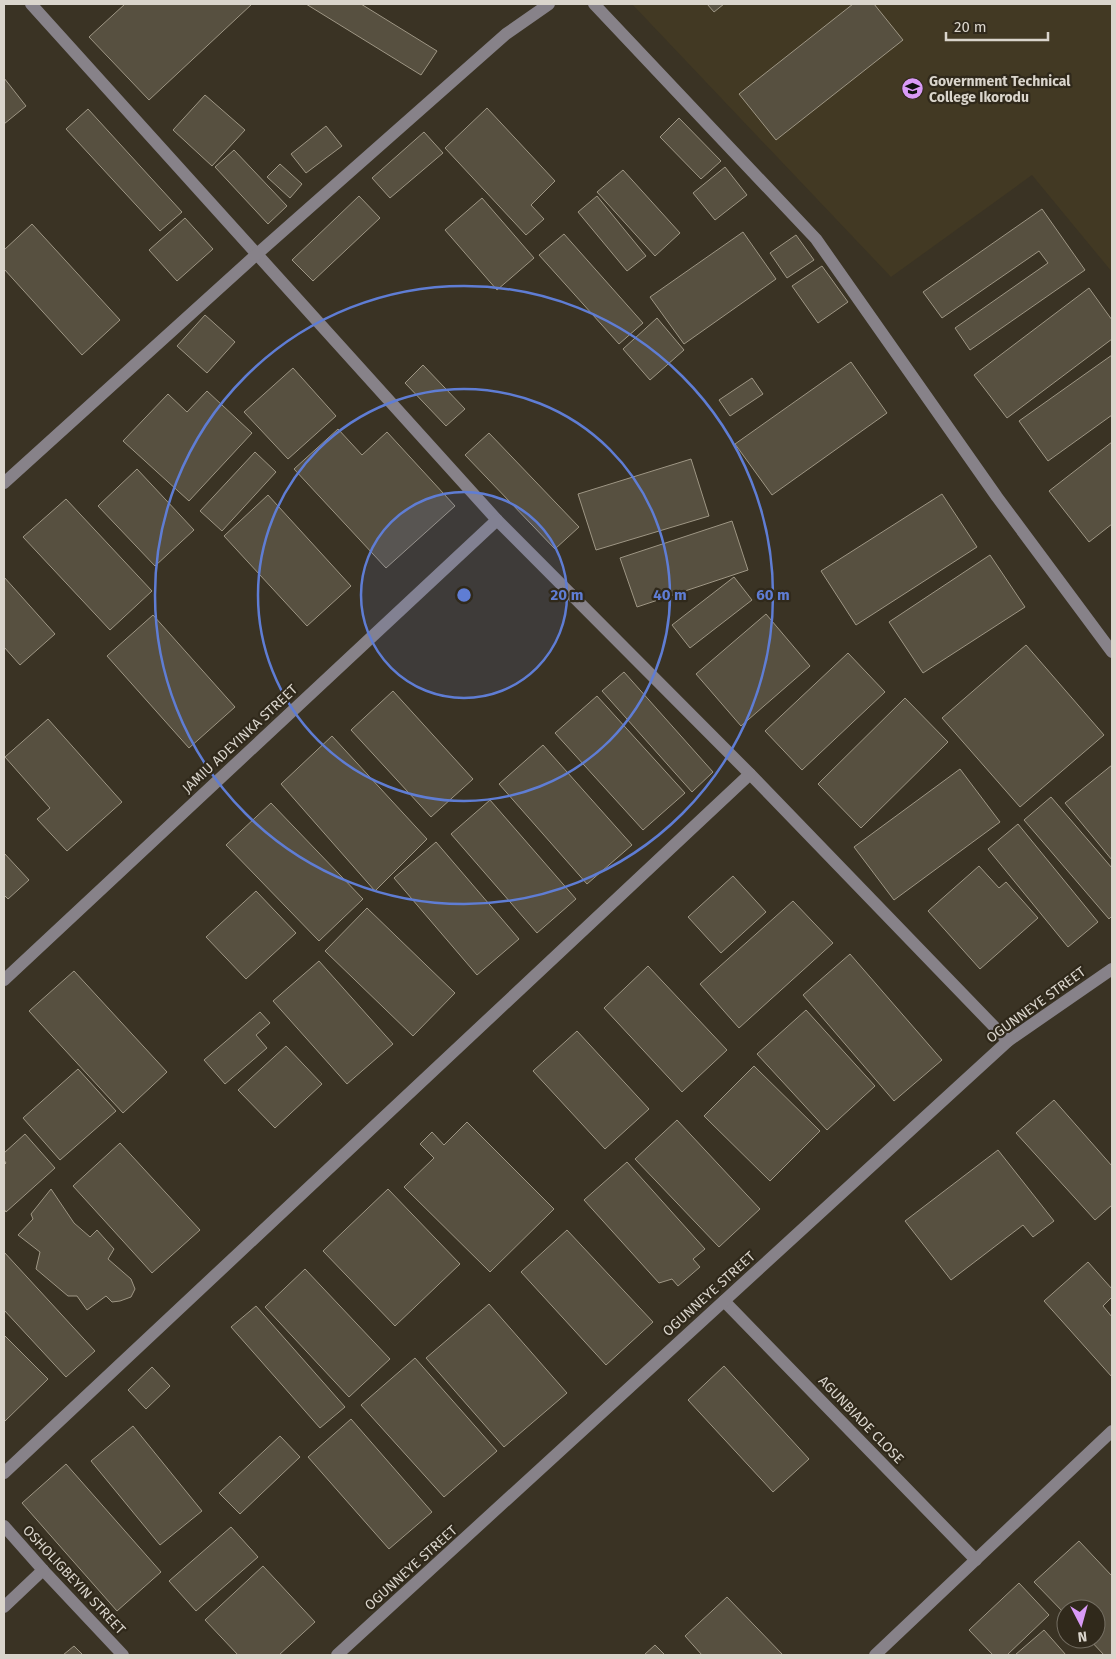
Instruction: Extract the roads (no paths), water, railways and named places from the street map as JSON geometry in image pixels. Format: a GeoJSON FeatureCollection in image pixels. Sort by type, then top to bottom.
{"type":"FeatureCollection","features":[{"type":"Feature","properties":{"kind":"street"},"geometry":{"type":"LineString","coordinates":[[32,4],[497,520],[750,774],[1008,1041]]}},
{"type":"Feature","properties":{"kind":"street"},"geometry":{"type":"LineString","coordinates":[[4,484],[257,254],[506,34],[549,4]]}},
{"type":"Feature","properties":{"kind":"street"},"geometry":{"type":"LineString","coordinates":[[594,4],[816,239],[997,497],[1112,652]]}},
{"type":"Feature","properties":{"kind":"street","name":"JAMIU ADEYINKA STREET"},"geometry":{"type":"LineString","coordinates":[[4,980],[497,520]]}},
{"type":"Feature","properties":{"kind":"street"},"geometry":{"type":"LineString","coordinates":[[4,1472],[750,774]]}},
{"type":"Feature","properties":{"kind":"street","name":"OGUNNEYE STREET"},"geometry":{"type":"LineString","coordinates":[[337,1655],[1008,1041],[1112,969]]}},
{"type":"Feature","properties":{"kind":"street","name":"AGUNBIADE CLOSE"},"geometry":{"type":"LineString","coordinates":[[724,1301],[976,1560]]}},
{"type":"Feature","properties":{"kind":"street"},"geometry":{"type":"LineString","coordinates":[[875,1655],[1112,1431]]}},
{"type":"Feature","properties":{"kind":"street","name":"OSHOLIGBEYIN STREET"},"geometry":{"type":"LineString","coordinates":[[4,1526],[123,1655]]}},
{"type":"Feature","properties":{"kind":"street"},"geometry":{"type":"LineString","coordinates":[[4,1607],[43,1570]]}},
{"type":"Feature","properties":{"kind":"place","name":"Government Technical College Ikorodu"},"geometry":{"type":"Point","coordinates":[913,89]}}]}
